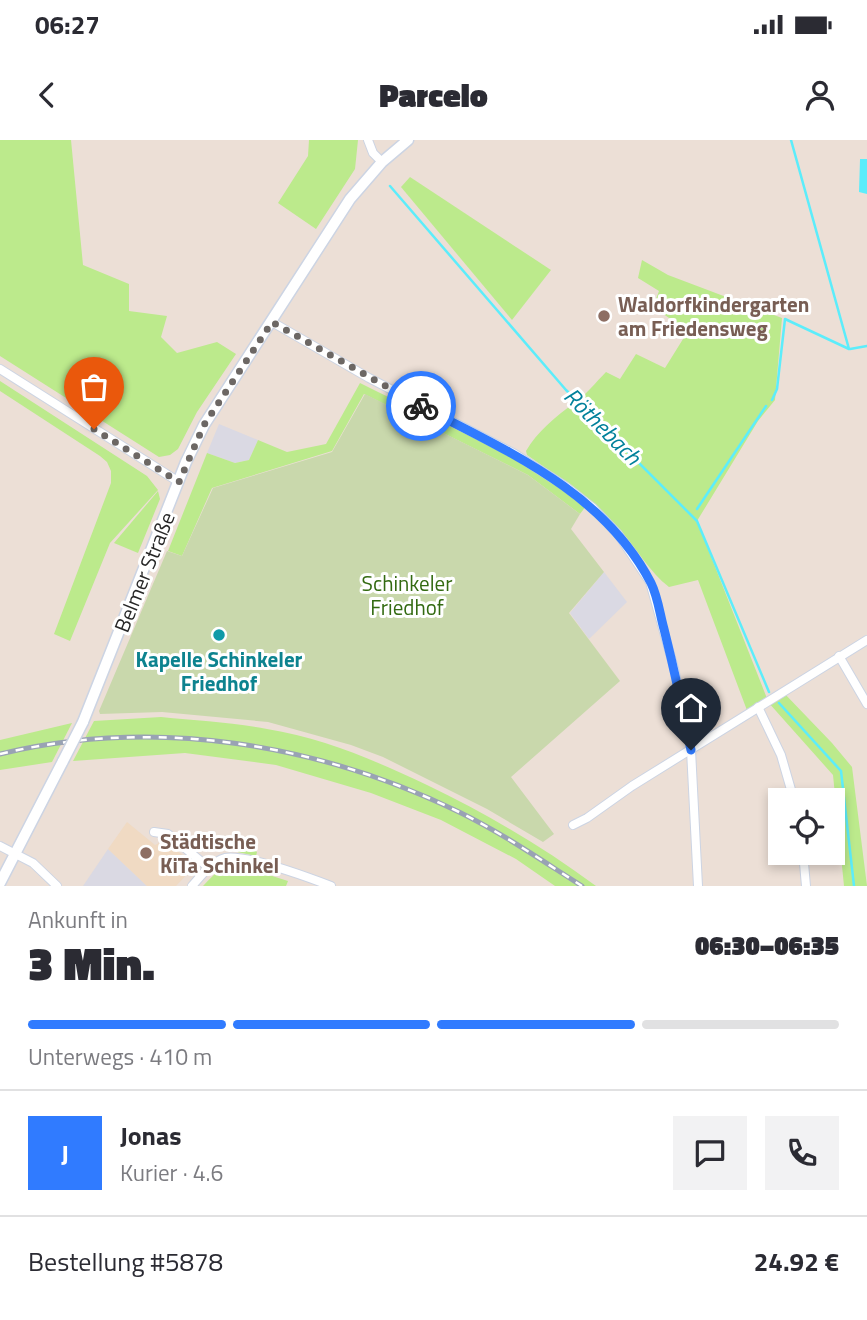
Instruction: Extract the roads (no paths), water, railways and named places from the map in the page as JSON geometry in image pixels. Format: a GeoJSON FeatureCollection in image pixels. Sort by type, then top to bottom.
{"type":"FeatureCollection","features":[{"type":"Feature","properties":{"kind":"street"},"geometry":{"type":"LineString","coordinates":[[368,140],[373,153],[382,162]]}},
{"type":"Feature","properties":{"kind":"street","name":"Belmer Straße"},"geometry":{"type":"LineString","coordinates":[[0,883],[83,722],[204,425],[350,199],[382,162],[408,140]]}},
{"type":"Feature","properties":{"kind":"street"},"geometry":{"type":"LineString","coordinates":[[272,322],[369,379],[514,454],[565,486],[606,520],[654,590],[691,750],[698,886]]}},
{"type":"Feature","properties":{"kind":"street"},"geometry":{"type":"LineString","coordinates":[[0,369],[179,482]]}},
{"type":"Feature","properties":{"kind":"street"},"geometry":{"type":"LineString","coordinates":[[572,825],[867,640]]}},
{"type":"Feature","properties":{"kind":"street"},"geometry":{"type":"LineString","coordinates":[[839,656],[867,704]]}},
{"type":"Feature","properties":{"kind":"street"},"geometry":{"type":"LineString","coordinates":[[758,707],[781,755],[791,788]]}},
{"type":"Feature","properties":{"kind":"street"},"geometry":{"type":"LineString","coordinates":[[154,832],[167,834],[209,868]]}},
{"type":"Feature","properties":{"kind":"street"},"geometry":{"type":"LineString","coordinates":[[0,846],[33,863],[57,886]]}},
{"type":"Feature","properties":{"kind":"street"},"geometry":{"type":"LineString","coordinates":[[192,886],[209,868],[225,858],[240,859],[331,886]]}},
{"type":"Feature","properties":{"kind":"street"},"geometry":{"type":"LineString","coordinates":[[804,865],[806,886]]}},
{"type":"Feature","properties":{"kind":"water"},"geometry":{"type":"Polygon","coordinates":[[[860,159],[867,159],[867,194],[859,192],[860,159]]]}},
{"type":"Feature","properties":{"kind":"waterway"},"geometry":{"type":"LineString","coordinates":[[772,400],[777,389],[785,319],[849,349],[791,140]]}},
{"type":"Feature","properties":{"kind":"waterway","name":"Röthebach"},"geometry":{"type":"LineString","coordinates":[[390,186],[566,390],[697,521],[769,692]]}},
{"type":"Feature","properties":{"kind":"waterway"},"geometry":{"type":"LineString","coordinates":[[850,349],[867,346]]}},
{"type":"Feature","properties":{"kind":"waterway"},"geometry":{"type":"LineString","coordinates":[[697,509],[766,406]]}},
{"type":"Feature","properties":{"kind":"waterway","name":"Röthebach"},"geometry":{"type":"LineString","coordinates":[[779,703],[841,771],[854,886]]}},
{"type":"Feature","properties":{"kind":"railway"},"geometry":{"type":"LineString","coordinates":[[0,754],[58,743],[117,738],[176,738],[234,743],[292,754],[405,788],[459,812],[582,886]]}},
{"type":"Feature","properties":{"kind":"place","name":"Waldorfkindergarten am Friedensweg"},"geometry":{"type":"Point","coordinates":[604,316]}},
{"type":"Feature","properties":{"kind":"place","name":"Kapelle Schinkeler Friedhof"},"geometry":{"type":"Point","coordinates":[219,635]}},
{"type":"Feature","properties":{"kind":"place","name":"Städtische KiTa Schinkel"},"geometry":{"type":"Point","coordinates":[146,853]}},
{"type":"Feature","properties":{"kind":"park label","name":"Schinkeler Friedhof"},"geometry":{"type":"Point","coordinates":[407,595]}}]}
